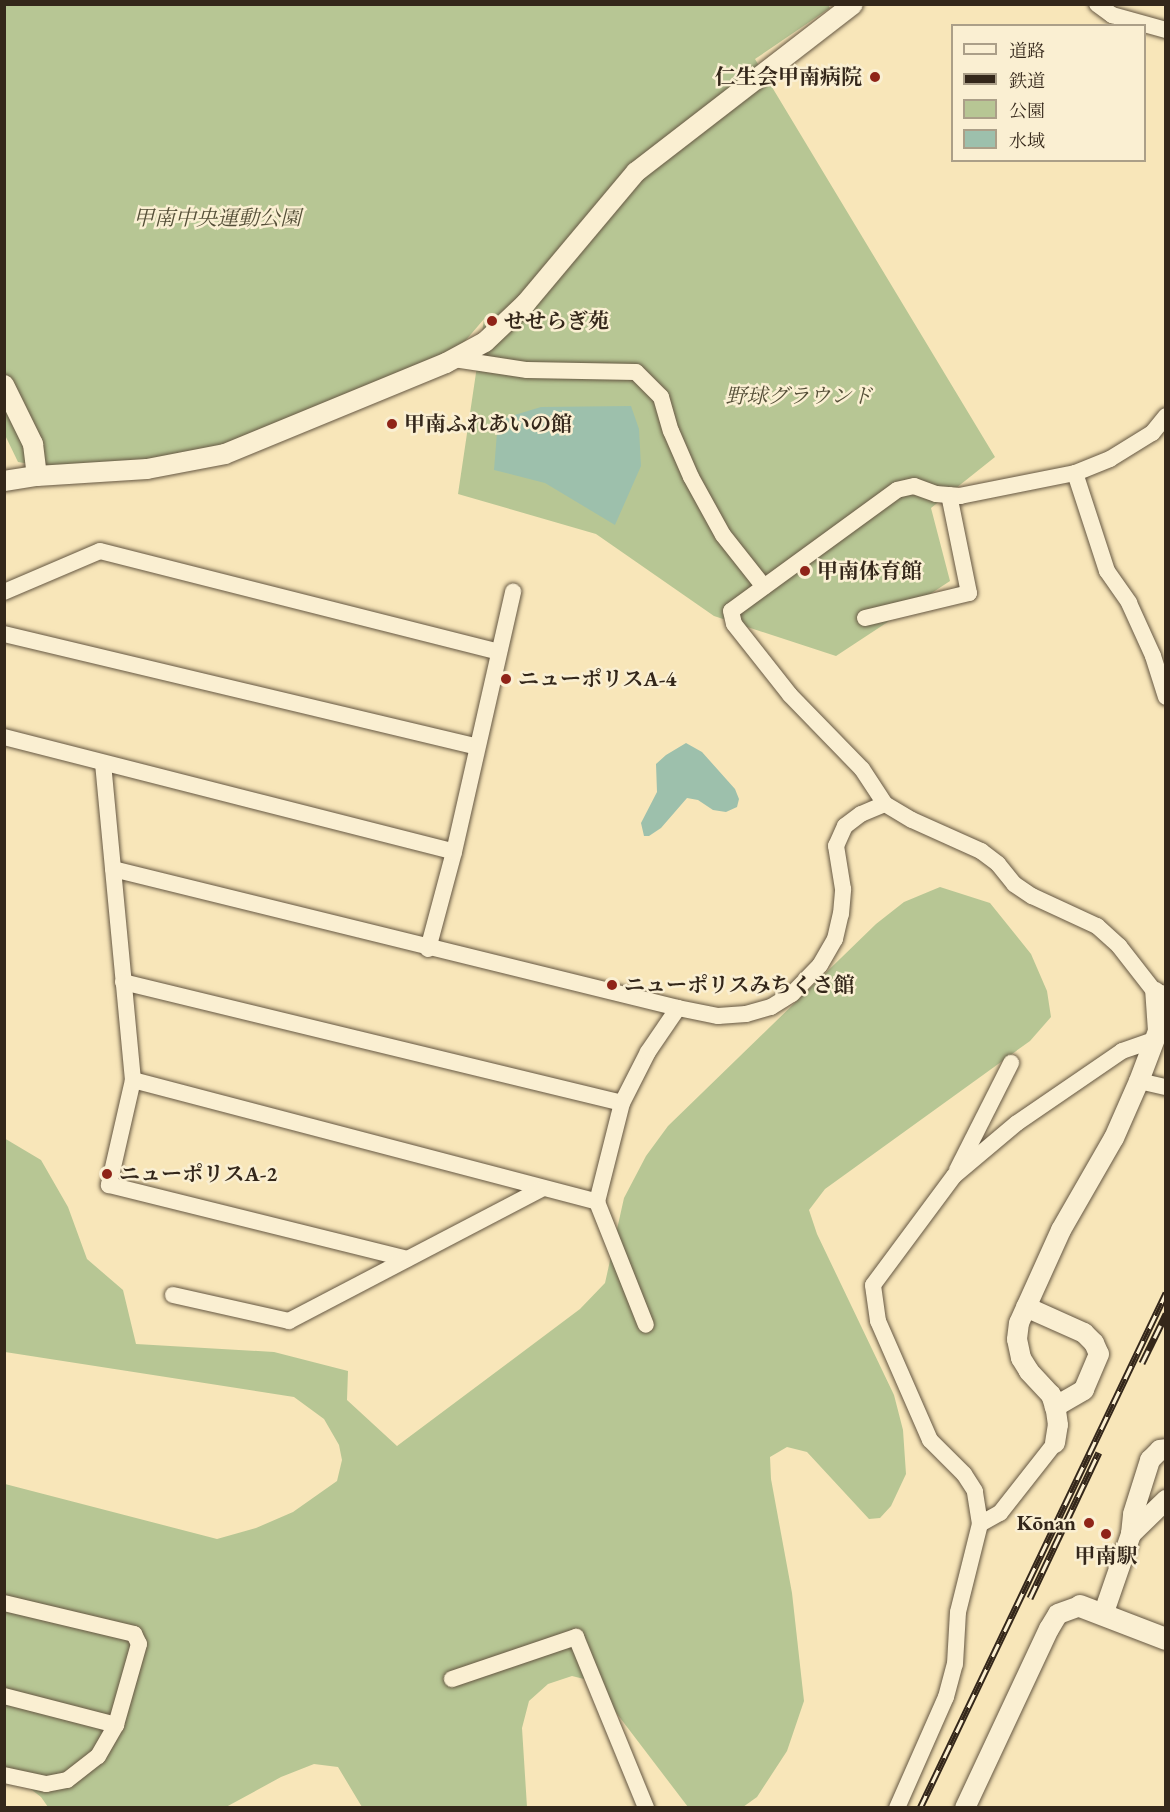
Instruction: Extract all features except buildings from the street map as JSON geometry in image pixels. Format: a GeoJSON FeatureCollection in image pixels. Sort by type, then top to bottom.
{"type":"FeatureCollection","features":[{"type":"Feature","properties":{"kind":"main road"},"geometry":{"type":"LineString","coordinates":[[1080,1606],[1166,1639]]}},
{"type":"Feature","properties":{"kind":"street"},"geometry":{"type":"LineString","coordinates":[[4,480],[147,469],[225,454],[453,359],[485,342],[526,303],[636,172],[853,4]]}},
{"type":"Feature","properties":{"kind":"street"},"geometry":{"type":"LineString","coordinates":[[1097,4],[1113,15],[1145,24]]}},
{"type":"Feature","properties":{"kind":"street"},"geometry":{"type":"LineString","coordinates":[[1146,24],[1166,30]]}},
{"type":"Feature","properties":{"kind":"street"},"geometry":{"type":"LineString","coordinates":[[453,359],[527,370],[636,372],[661,398],[671,430],[691,477],[723,535],[764,587]]}},
{"type":"Feature","properties":{"kind":"street"},"geometry":{"type":"LineString","coordinates":[[4,385],[33,444],[37,476]]}},
{"type":"Feature","properties":{"kind":"street"},"geometry":{"type":"LineString","coordinates":[[980,1524],[1000,1513],[1055,1443],[1058,1425],[1055,1407],[1051,1395],[1029,1371],[1021,1358],[1017,1339],[1019,1323],[1061,1230],[1114,1138],[1139,1082],[1158,1031],[1160,993],[1119,946],[1097,926],[1032,896],[1014,884],[998,864],[981,851],[912,820],[885,804],[862,769],[789,695],[734,624],[731,611],[897,490],[914,486],[936,494],[960,496],[1075,473],[1110,459],[1152,433],[1166,416]]}},
{"type":"Feature","properties":{"kind":"street"},"geometry":{"type":"LineString","coordinates":[[1075,473],[1107,571],[1129,603],[1153,656],[1166,697]]}},
{"type":"Feature","properties":{"kind":"street"},"geometry":{"type":"LineString","coordinates":[[865,618],[969,593],[949,495]]}},
{"type":"Feature","properties":{"kind":"street"},"geometry":{"type":"LineString","coordinates":[[4,592],[100,551],[498,652]]}},
{"type":"Feature","properties":{"kind":"street"},"geometry":{"type":"LineString","coordinates":[[428,949],[454,852],[513,592]]}},
{"type":"Feature","properties":{"kind":"street"},"geometry":{"type":"LineString","coordinates":[[4,634],[477,747]]}},
{"type":"Feature","properties":{"kind":"street"},"geometry":{"type":"LineString","coordinates":[[4,737],[454,852]]}},
{"type":"Feature","properties":{"kind":"street"},"geometry":{"type":"LineString","coordinates":[[103,763],[133,1080],[109,1185],[406,1259]]}},
{"type":"Feature","properties":{"kind":"street"},"geometry":{"type":"LineString","coordinates":[[113,869],[428,949],[678,1008],[718,1016],[746,1014],[771,1007],[792,994],[820,965],[835,939],[843,889],[836,846],[845,826],[861,813],[885,804]]}},
{"type":"Feature","properties":{"kind":"street"},"geometry":{"type":"LineString","coordinates":[[123,982],[622,1102]]}},
{"type":"Feature","properties":{"kind":"street"},"geometry":{"type":"LineString","coordinates":[[646,1325],[597,1202],[622,1102],[648,1052],[678,1008]]}},
{"type":"Feature","properties":{"kind":"street"},"geometry":{"type":"LineString","coordinates":[[954,1176],[1017,1123],[1116,1056],[1154,1041]]}},
{"type":"Feature","properties":{"kind":"street"},"geometry":{"type":"LineString","coordinates":[[897,1808],[946,1697],[955,1664],[958,1612],[980,1524],[975,1491],[964,1474],[930,1440],[878,1321],[873,1285],[954,1176],[1011,1063]]}},
{"type":"Feature","properties":{"kind":"street"},"geometry":{"type":"LineString","coordinates":[[133,1080],[597,1202]]}},
{"type":"Feature","properties":{"kind":"street"},"geometry":{"type":"LineString","coordinates":[[1139,1082],[1166,1087]]}},
{"type":"Feature","properties":{"kind":"street"},"geometry":{"type":"LineString","coordinates":[[173,1294],[289,1321],[542,1189]]}},
{"type":"Feature","properties":{"kind":"street"},"geometry":{"type":"LineString","coordinates":[[1026,1307],[1084,1333],[1094,1343],[1099,1354],[1084,1390],[1055,1407]]}},
{"type":"Feature","properties":{"kind":"street"},"geometry":{"type":"LineString","coordinates":[[1103,1615],[1131,1534],[1133,1514],[1150,1460],[1160,1450],[1166,1449]]}},
{"type":"Feature","properties":{"kind":"street"},"geometry":{"type":"LineString","coordinates":[[1142,1491],[1144,1498],[1153,1503],[1164,1502]]}},
{"type":"Feature","properties":{"kind":"street"},"geometry":{"type":"LineString","coordinates":[[1131,1534],[1164,1502]]}},
{"type":"Feature","properties":{"kind":"street"},"geometry":{"type":"LineString","coordinates":[[4,1603],[134,1634],[139,1644],[116,1725],[98,1756],[67,1780],[46,1784],[4,1775]]}},
{"type":"Feature","properties":{"kind":"street"},"geometry":{"type":"LineString","coordinates":[[965,1808],[1049,1629],[1058,1614],[1080,1606]]}},
{"type":"Feature","properties":{"kind":"street"},"geometry":{"type":"LineString","coordinates":[[452,1678],[576,1637],[646,1808]]}},
{"type":"Feature","properties":{"kind":"street"},"geometry":{"type":"LineString","coordinates":[[4,1696],[116,1725]]}},
{"type":"Feature","properties":{"kind":"green space","name":"甲南中央運動公園"},"geometry":{"type":"Polygon","coordinates":[[[4,5],[828,5],[830,8],[755,59],[995,457],[931,508],[950,581],[836,656],[714,616],[596,534],[458,494],[484,319],[460,347],[345,397],[226,444],[141,462],[54,468],[18,462],[4,433],[4,5]]]}},
{"type":"Feature","properties":{"kind":"green space"},"geometry":{"type":"Polygon","coordinates":[[[940,887],[990,903],[1031,954],[1047,991],[1051,1017],[1030,1041],[825,1189],[809,1210],[817,1234],[894,1395],[903,1430],[906,1474],[891,1506],[880,1518],[869,1519],[807,1452],[787,1447],[770,1457],[771,1479],[792,1593],[804,1701],[787,1751],[757,1797],[743,1807],[688,1807],[592,1681],[572,1676],[548,1684],[529,1701],[522,1728],[527,1807],[362,1807],[338,1767],[314,1764],[281,1777],[226,1807],[48,1807],[41,1797],[5,1769],[5,1484],[217,1539],[256,1528],[293,1512],[337,1481],[342,1460],[339,1445],[324,1419],[294,1397],[5,1352],[4,1138],[41,1160],[68,1207],[87,1259],[123,1290],[136,1344],[274,1352],[348,1371],[347,1400],[397,1446],[580,1309],[605,1283],[624,1198],[646,1156],[668,1126],[876,924],[904,902],[940,887]]]}},
{"type":"Feature","properties":{"kind":"water"},"geometry":{"type":"Polygon","coordinates":[[[631,406],[639,429],[641,466],[615,525],[545,483],[494,470],[498,420],[541,407],[631,406]]]}},
{"type":"Feature","properties":{"kind":"water"},"geometry":{"type":"Polygon","coordinates":[[[686,743],[702,752],[735,789],[739,799],[737,807],[726,812],[713,810],[698,800],[687,798],[661,828],[649,836],[644,836],[641,823],[657,792],[656,764],[686,743]]]}},
{"type":"Feature","properties":{"kind":"railway"},"geometry":{"type":"LineString","coordinates":[[920,1808],[1166,1293]]}},
{"type":"Feature","properties":{"kind":"railway"},"geometry":{"type":"LineString","coordinates":[[1142,1363],[1166,1314]]}},
{"type":"Feature","properties":{"kind":"railway"},"geometry":{"type":"LineString","coordinates":[[1030,1598],[1099,1452]]}},
{"type":"Feature","properties":{"kind":"place","name":"仁生会甲南病院"},"geometry":{"type":"Point","coordinates":[875,77]}},
{"type":"Feature","properties":{"kind":"place","name":"せせらぎ苑"},"geometry":{"type":"Point","coordinates":[492,321]}},
{"type":"Feature","properties":{"kind":"place","name":"甲南ふれあいの館"},"geometry":{"type":"Point","coordinates":[392,424]}},
{"type":"Feature","properties":{"kind":"place","name":"甲南体育館"},"geometry":{"type":"Point","coordinates":[805,571]}},
{"type":"Feature","properties":{"kind":"place","name":"ニューポリスA-4"},"geometry":{"type":"Point","coordinates":[506,679]}},
{"type":"Feature","properties":{"kind":"place","name":"ニューポリスみちくさ館"},"geometry":{"type":"Point","coordinates":[612,985]}},
{"type":"Feature","properties":{"kind":"place","name":"ニューポリスA-2"},"geometry":{"type":"Point","coordinates":[107,1174]}},
{"type":"Feature","properties":{"kind":"place","name":"Kōnan"},"geometry":{"type":"Point","coordinates":[1089,1523]}},
{"type":"Feature","properties":{"kind":"place","name":"甲南駅"},"geometry":{"type":"Point","coordinates":[1106,1534]}},
{"type":"Feature","properties":{"kind":"park label","name":"野球グラウンド"},"geometry":{"type":"Point","coordinates":[799,396]}}]}
